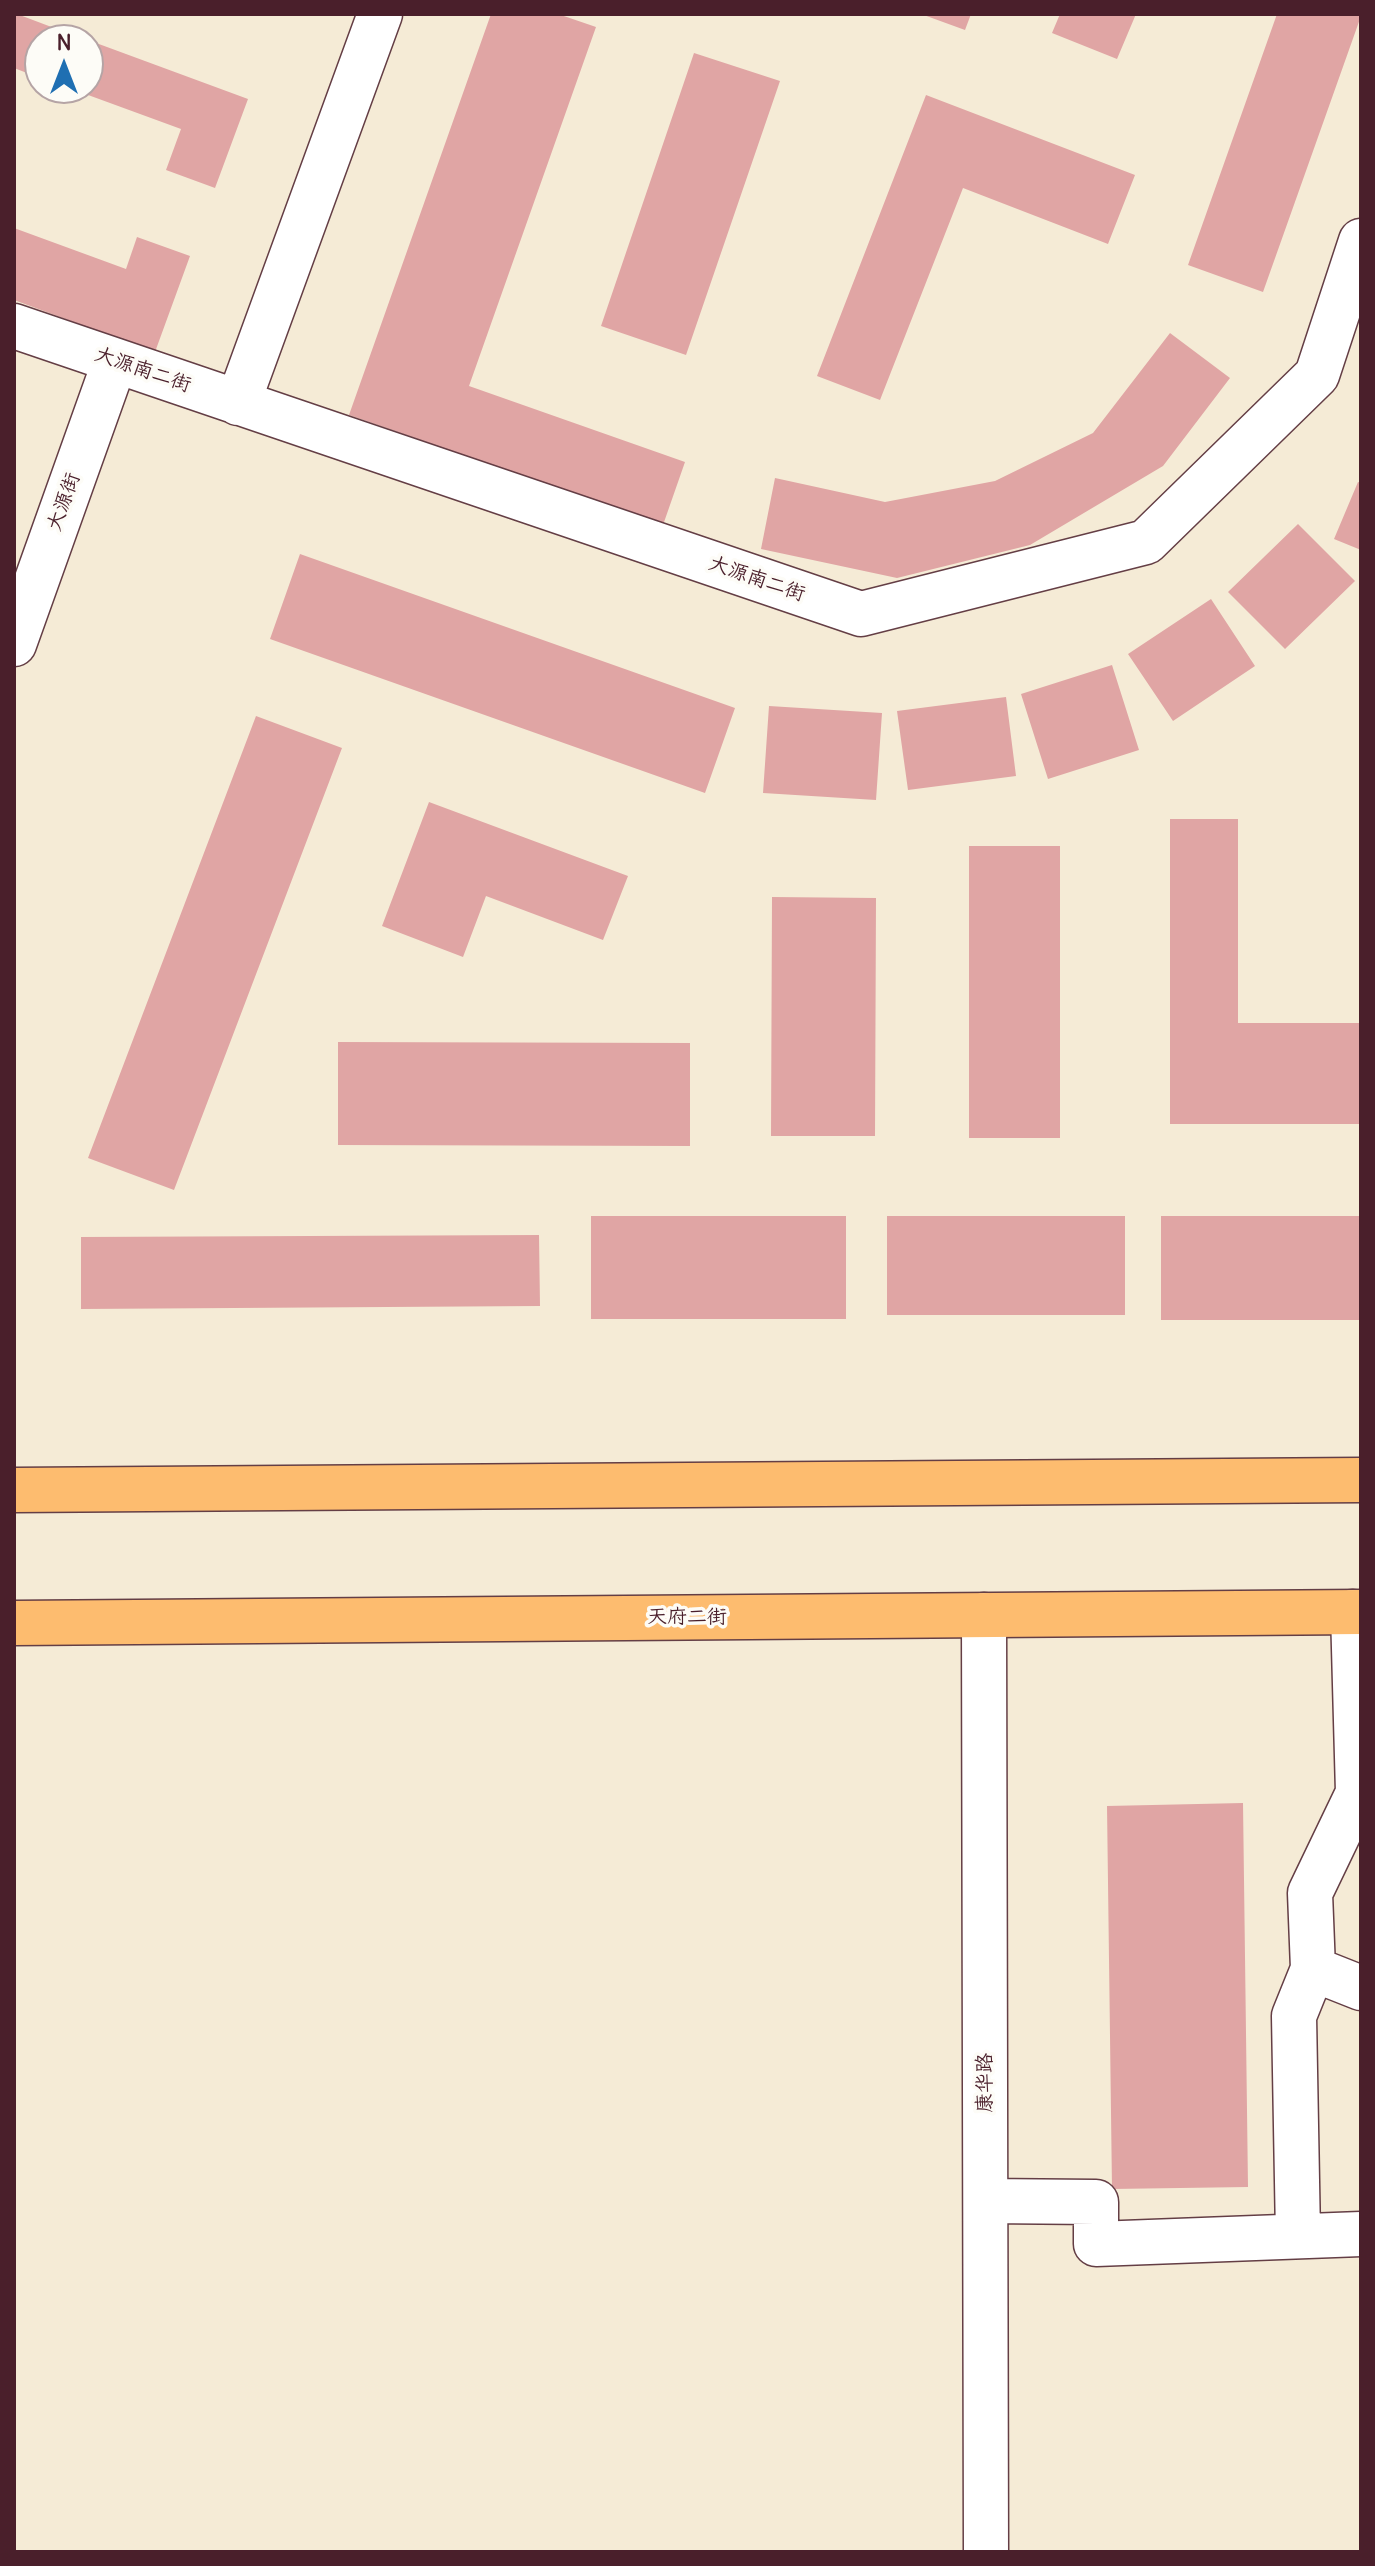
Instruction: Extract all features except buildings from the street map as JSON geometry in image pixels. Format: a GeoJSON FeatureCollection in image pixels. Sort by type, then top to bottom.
{"type":"FeatureCollection","features":[{"type":"Feature","properties":{"kind":"main road"},"geometry":{"type":"LineString","coordinates":[[14,1490],[1361,1480]]}},
{"type":"Feature","properties":{"kind":"main road","name":"天府二街"},"geometry":{"type":"LineString","coordinates":[[14,1623],[1357,1612]]}},
{"type":"Feature","properties":{"kind":"street"},"geometry":{"type":"LineString","coordinates":[[238,403],[380,14]]}},
{"type":"Feature","properties":{"kind":"street","name":"大源南二街"},"geometry":{"type":"LineString","coordinates":[[14,326],[861,614],[1146,542],[1317,375],[1361,241]]}},
{"type":"Feature","properties":{"kind":"street","name":"大源街"},"geometry":{"type":"LineString","coordinates":[[14,644],[115,361]]}},
{"type":"Feature","properties":{"kind":"street"},"geometry":{"type":"LineString","coordinates":[[1298,2236],[1294,2016],[1313,1969],[1310,1893],[1358,1793],[1357,1612]]}},
{"type":"Feature","properties":{"kind":"street","name":"康华路"},"geometry":{"type":"LineString","coordinates":[[984,1615],[986,2552]]}},
{"type":"Feature","properties":{"kind":"street"},"geometry":{"type":"LineString","coordinates":[[1313,1969],[1361,1988]]}},
{"type":"Feature","properties":{"kind":"street"},"geometry":{"type":"LineString","coordinates":[[986,2201],[1096,2202],[1096,2244],[1361,2234]]}}]}
